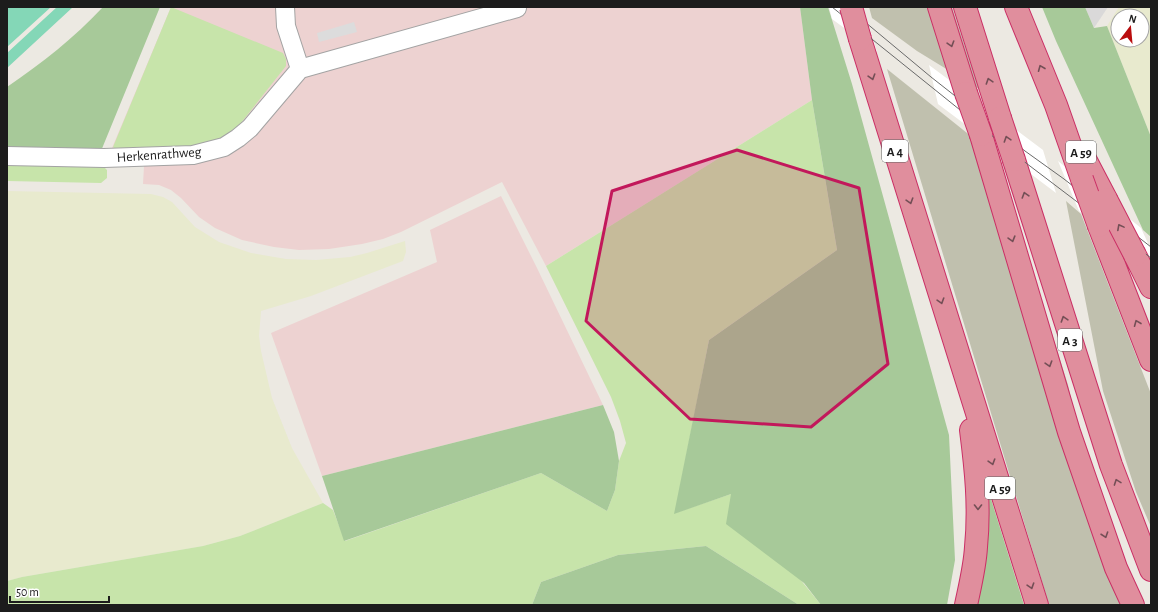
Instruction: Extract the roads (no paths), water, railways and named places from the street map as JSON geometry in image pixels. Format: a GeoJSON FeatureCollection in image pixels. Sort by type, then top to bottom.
{"type":"FeatureCollection","features":[{"type":"Feature","properties":{"kind":"highway","name":"A 4"},"geometry":{"type":"LineString","coordinates":[[851,7],[964,371],[976,466],[978,507],[976,548],[966,605]]}},
{"type":"Feature","properties":{"kind":"highway","name":"A 3"},"geometry":{"type":"LineString","coordinates":[[939,7],[981,135],[1069,432],[1116,568],[1133,605]]}},
{"type":"Feature","properties":{"kind":"highway","name":"A 3"},"geometry":{"type":"LineString","coordinates":[[965,7],[1111,465],[1151,570]]}},
{"type":"Feature","properties":{"kind":"highway"},"geometry":{"type":"LineString","coordinates":[[1016,7],[1056,104],[1099,226],[1151,360]]}},
{"type":"Feature","properties":{"kind":"highway","name":"A 59"},"geometry":{"type":"LineString","coordinates":[[1056,104],[1151,287]]}},
{"type":"Feature","properties":{"kind":"highway","name":"A 59"},"geometry":{"type":"LineString","coordinates":[[964,371],[1037,605]]}},
{"type":"Feature","properties":{"kind":"street"},"geometry":{"type":"LineString","coordinates":[[285,7],[286,26],[300,69],[517,8]]}},
{"type":"Feature","properties":{"kind":"street","name":"Herkenrathweg"},"geometry":{"type":"LineString","coordinates":[[7,156],[104,158],[193,155],[224,147],[250,128],[300,69]]}},
{"type":"Feature","properties":{"kind":"tram line"},"geometry":{"type":"LineString","coordinates":[[832,7],[1026,163],[1151,258]]}},
{"type":"Feature","properties":{"kind":"tram line"},"geometry":{"type":"LineString","coordinates":[[847,7],[931,77],[1151,247]]}}]}
